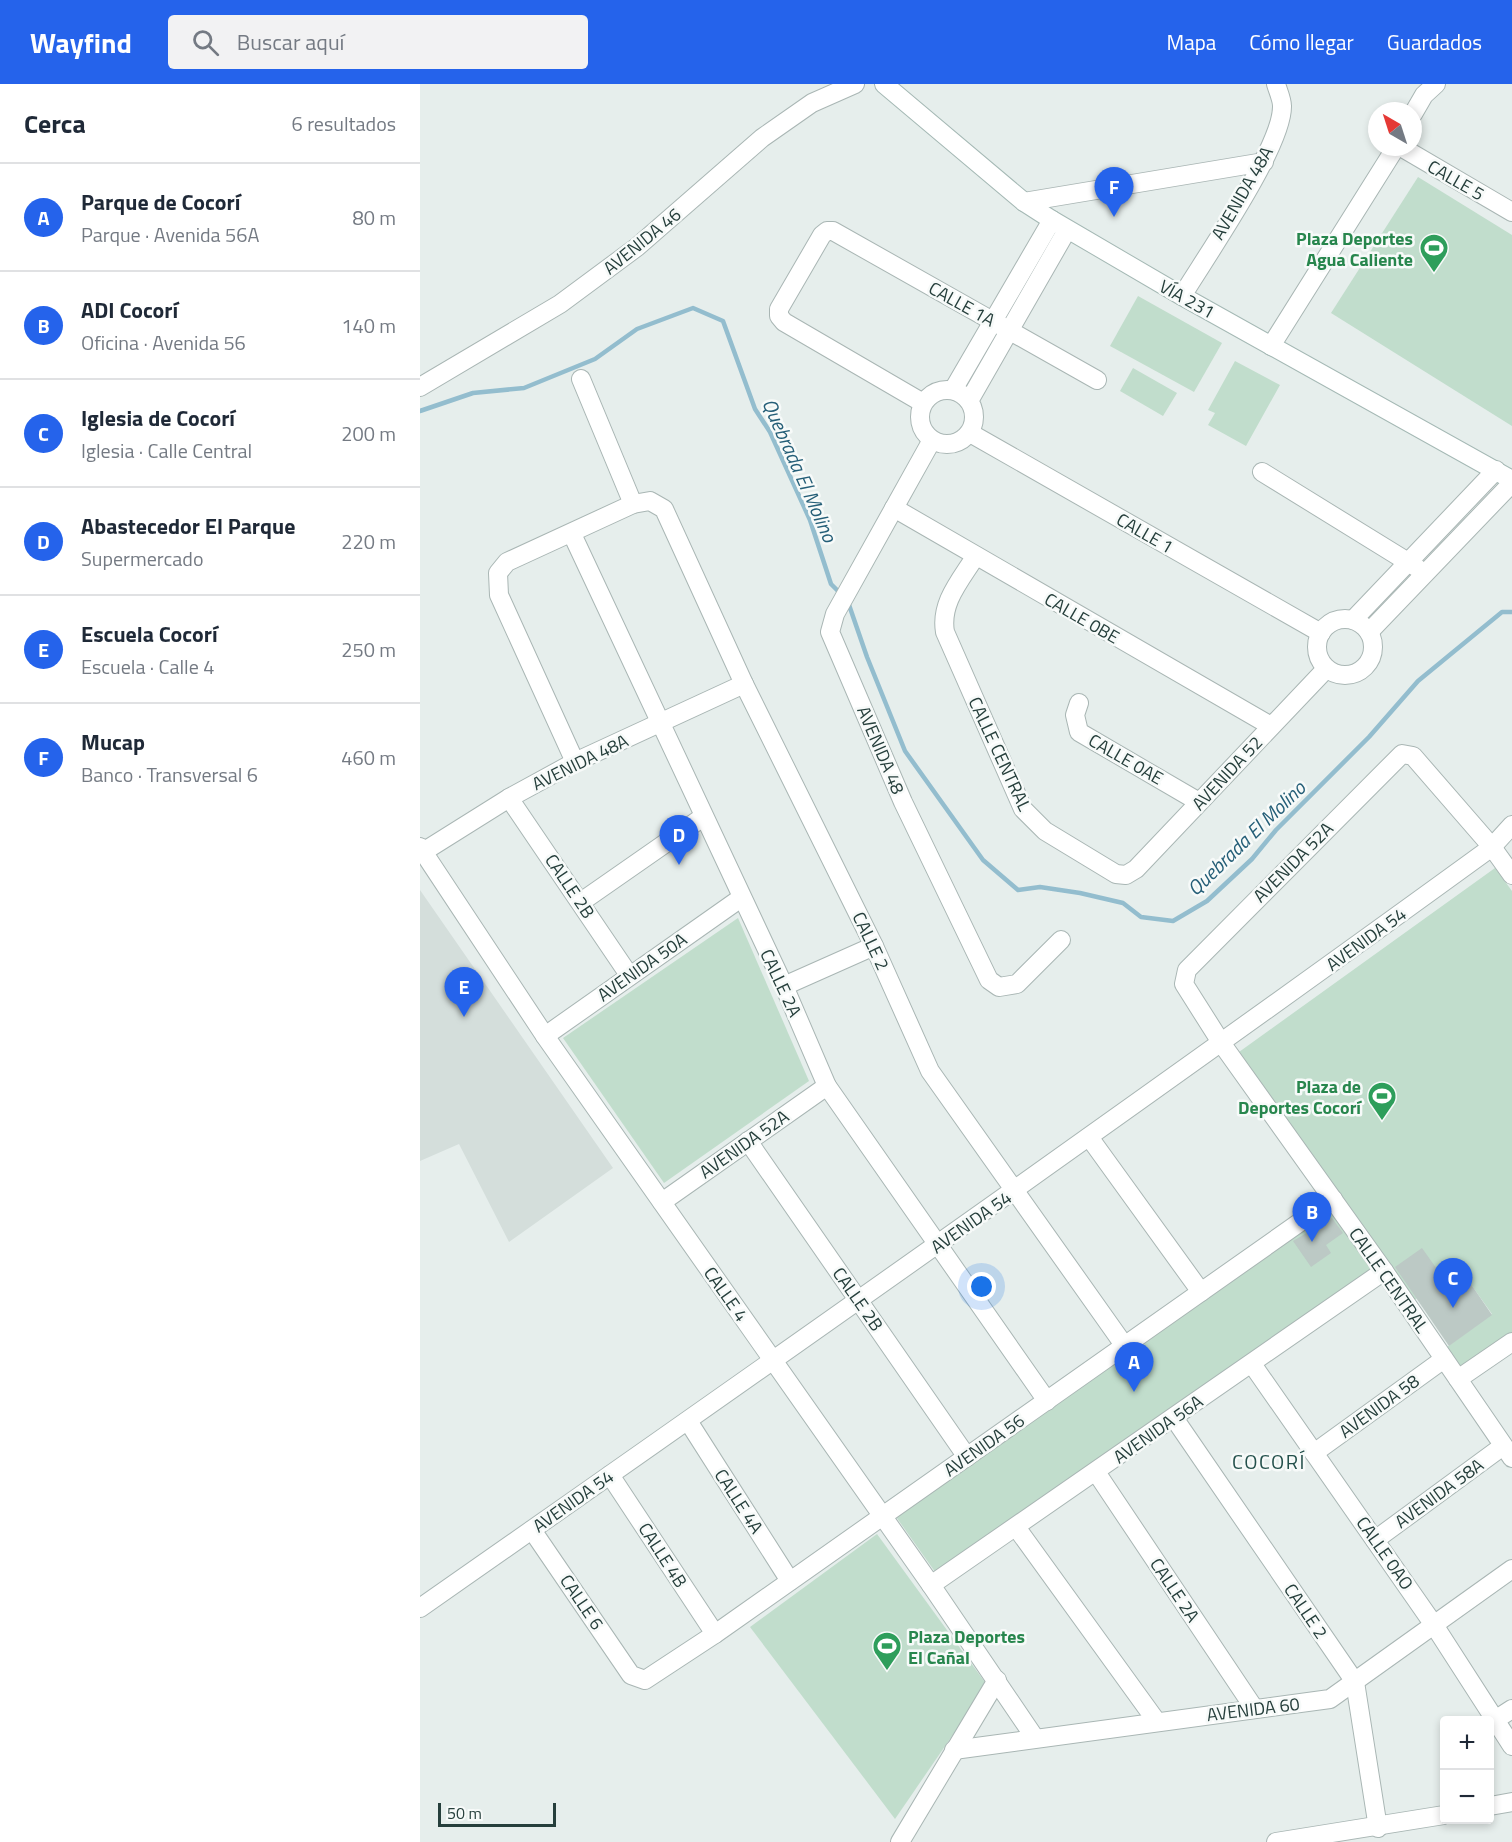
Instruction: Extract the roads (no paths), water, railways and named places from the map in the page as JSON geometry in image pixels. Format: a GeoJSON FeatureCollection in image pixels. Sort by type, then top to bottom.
{"type":"FeatureCollection","features":[{"type":"Feature","properties":{"kind":"street","name":"AVENIDA 46"},"geometry":{"type":"LineString","coordinates":[[420,387],[560,304],[638,247],[762,138],[812,103],[855,84]]}},
{"type":"Feature","properties":{"kind":"street","name":"VÍA 231"},"geometry":{"type":"LineString","coordinates":[[884,84],[1024,202],[1059,225],[1512,481]]}},
{"type":"Feature","properties":{"kind":"street","name":"AVENIDA 48A"},"geometry":{"type":"LineString","coordinates":[[1182,296],[1264,162],[1277,130],[1282,106],[1276,84]]}},
{"type":"Feature","properties":{"kind":"street"},"geometry":{"type":"LineString","coordinates":[[1420,102],[1436,84]]}},
{"type":"Feature","properties":{"kind":"street"},"geometry":{"type":"LineString","coordinates":[[1271,346],[1390,156]]}},
{"type":"Feature","properties":{"kind":"street","name":"CALLE 5"},"geometry":{"type":"LineString","coordinates":[[1416,156],[1512,212]]}},
{"type":"Feature","properties":{"kind":"street"},"geometry":{"type":"LineString","coordinates":[[1024,202],[1264,162]]}},
{"type":"Feature","properties":{"kind":"street"},"geometry":{"type":"LineString","coordinates":[[953,390],[993,322],[1059,225]]}},
{"type":"Feature","properties":{"kind":"street"},"geometry":{"type":"LineString","coordinates":[[969,401],[1010,331],[1059,225]]}},
{"type":"Feature","properties":{"kind":"street","name":"CALLE 1A"},"geometry":{"type":"LineString","coordinates":[[923,404],[784,322],[779,316],[779,309],[784,299],[822,235],[827,231],[833,231],[1097,380]]}},
{"type":"Feature","properties":{"kind":"street"},"geometry":{"type":"LineString","coordinates":[[575,762],[499,595],[497,581],[501,567],[633,504],[581,379]]}},
{"type":"Feature","properties":{"kind":"street"},"geometry":{"type":"LineString","coordinates":[[953,390],[969,401],[974,417],[970,433],[964,439],[948,445],[932,440],[920,424],[923,404],[939,391],[953,390]]}},
{"type":"Feature","properties":{"kind":"street","name":"CALLE 1"},"geometry":{"type":"LineString","coordinates":[[970,433],[1321,633]]}},
{"type":"Feature","properties":{"kind":"street","name":"AVENIDA 48"},"geometry":{"type":"LineString","coordinates":[[932,440],[835,614],[830,632],[903,802],[989,980],[999,987],[1017,984],[1061,940]]}},
{"type":"Feature","properties":{"kind":"street"},"geometry":{"type":"LineString","coordinates":[[1353,620],[1496,471]]}},
{"type":"Feature","properties":{"kind":"street"},"geometry":{"type":"LineString","coordinates":[[1262,472],[1425,573]]}},
{"type":"Feature","properties":{"kind":"street"},"geometry":{"type":"LineString","coordinates":[[1368,632],[1512,481]]}},
{"type":"Feature","properties":{"kind":"street","name":"CALLE 2"},"geometry":{"type":"LineString","coordinates":[[633,504],[650,501],[664,509],[744,684],[874,946],[930,1071],[1124,1345]]}},
{"type":"Feature","properties":{"kind":"street","name":"CALLE 0BE"},"geometry":{"type":"LineString","coordinates":[[894,508],[975,557],[1271,726]]}},
{"type":"Feature","properties":{"kind":"street","name":"CALLE 2A"},"geometry":{"type":"LineString","coordinates":[[572,534],[784,986],[827,1086],[1047,1401]]}},
{"type":"Feature","properties":{"kind":"street","name":"CALLE CENTRAL"},"geometry":{"type":"LineString","coordinates":[[975,557],[945,606],[942,618],[945,632],[1023,809],[1045,831],[1116,874],[1126,875]]}},
{"type":"Feature","properties":{"kind":"street"},"geometry":{"type":"LineString","coordinates":[[1338,620],[1353,620],[1368,632],[1373,651],[1363,669],[1345,676],[1326,669],[1317,652],[1321,633],[1338,620]]}},
{"type":"Feature","properties":{"kind":"street","name":"AVENIDA 52"},"geometry":{"type":"LineString","coordinates":[[1126,875],[1136,869],[1326,669]]}},
{"type":"Feature","properties":{"kind":"street","name":"AVENIDA 48A"},"geometry":{"type":"LineString","coordinates":[[422,849],[575,762],[744,684]]}},
{"type":"Feature","properties":{"kind":"street","name":"CALLE 0AE"},"geometry":{"type":"LineString","coordinates":[[1079,703],[1075,715],[1079,732],[1199,802]]}},
{"type":"Feature","properties":{"kind":"street","name":"AVENIDA 52A"},"geometry":{"type":"LineString","coordinates":[[1184,984],[1187,970],[1398,756],[1413,756],[1492,847]]}},
{"type":"Feature","properties":{"kind":"street","name":"CALLE 2B"},"geometry":{"type":"LineString","coordinates":[[509,798],[629,975]]}},
{"type":"Feature","properties":{"kind":"street"},"geometry":{"type":"LineString","coordinates":[[581,902],[703,817]]}},
{"type":"Feature","properties":{"kind":"street","name":"AVENIDA 54"},"geometry":{"type":"LineString","coordinates":[[420,1608],[860,1301],[1222,1044],[1492,847],[1512,825]]}},
{"type":"Feature","properties":{"kind":"street"},"geometry":{"type":"LineString","coordinates":[[1492,847],[1512,875]]}},
{"type":"Feature","properties":{"kind":"street","name":"CALLE 4"},"geometry":{"type":"LineString","coordinates":[[422,849],[544,1035],[931,1585],[1035,1738]]}},
{"type":"Feature","properties":{"kind":"street","name":"AVENIDA 50A"},"geometry":{"type":"LineString","coordinates":[[544,1035],[741,898]]}},
{"type":"Feature","properties":{"kind":"street"},"geometry":{"type":"LineString","coordinates":[[784,986],[874,946]]}},
{"type":"Feature","properties":{"kind":"street","name":"CALLE CENTRAL"},"geometry":{"type":"LineString","coordinates":[[1184,984],[1222,1044],[1384,1271],[1508,1452]]}},
{"type":"Feature","properties":{"kind":"street","name":"AVENIDA 52A"},"geometry":{"type":"LineString","coordinates":[[662,1202],[827,1086]]}},
{"type":"Feature","properties":{"kind":"street"},"geometry":{"type":"LineString","coordinates":[[1089,1137],[1201,1292]]}},
{"type":"Feature","properties":{"kind":"street","name":"CALLE 2B"},"geometry":{"type":"LineString","coordinates":[[748,1141],[967,1457]]}},
{"type":"Feature","properties":{"kind":"street","name":"AVENIDA 56"},"geometry":{"type":"LineString","coordinates":[[631,1675],[645,1680],[715,1634],[1333,1199]]}},
{"type":"Feature","properties":{"kind":"street","name":"AVENIDA 56A"},"geometry":{"type":"LineString","coordinates":[[931,1585],[1384,1271]]}},
{"type":"Feature","properties":{"kind":"street"},"geometry":{"type":"LineString","coordinates":[[1458,1379],[1512,1342]]}},
{"type":"Feature","properties":{"kind":"street","name":"AVENIDA 58"},"geometry":{"type":"LineString","coordinates":[[1314,1453],[1444,1359]]}},
{"type":"Feature","properties":{"kind":"street","name":"CALLE 0AO"},"geometry":{"type":"LineString","coordinates":[[1252,1364],[1434,1625],[1512,1746]]}},
{"type":"Feature","properties":{"kind":"street","name":"CALLE 2"},"geometry":{"type":"LineString","coordinates":[[1174,1418],[1355,1682],[1378,1828]]}},
{"type":"Feature","properties":{"kind":"street","name":"CALLE 4A"},"geometry":{"type":"LineString","coordinates":[[688,1421],[790,1581]]}},
{"type":"Feature","properties":{"kind":"street","name":"AVENIDA 58A"},"geometry":{"type":"LineString","coordinates":[[1376,1540],[1508,1452]]}},
{"type":"Feature","properties":{"kind":"street","name":"CALLE 2A"},"geometry":{"type":"LineString","coordinates":[[1096,1472],[1254,1708]]}},
{"type":"Feature","properties":{"kind":"street","name":"CALLE 4B"},"geometry":{"type":"LineString","coordinates":[[610,1475],[715,1634]]}},
{"type":"Feature","properties":{"kind":"street"},"geometry":{"type":"LineString","coordinates":[[1016,1527],[1157,1722]]}},
{"type":"Feature","properties":{"kind":"street","name":"CALLE 6"},"geometry":{"type":"LineString","coordinates":[[532,1530],[631,1675]]}},
{"type":"Feature","properties":{"kind":"street","name":"AVENIDA 60"},"geometry":{"type":"LineString","coordinates":[[954,1750],[1330,1699],[1512,1569]]}},
{"type":"Feature","properties":{"kind":"street"},"geometry":{"type":"LineString","coordinates":[[900,1842],[997,1680]]}},
{"type":"Feature","properties":{"kind":"street"},"geometry":{"type":"LineString","coordinates":[[1495,1720],[1512,1709]]}},
{"type":"Feature","properties":{"kind":"street"},"geometry":{"type":"LineString","coordinates":[[1494,1805],[1512,1802]]}},
{"type":"Feature","properties":{"kind":"street"},"geometry":{"type":"LineString","coordinates":[[1276,1842],[1378,1828],[1440,1816]]}},
{"type":"Feature","properties":{"kind":"waterway","name":"Quebrada El Molino"},"geometry":{"type":"LineString","coordinates":[[420,411],[473,393],[524,388],[595,359],[637,329],[693,308],[723,321],[755,409],[770,432],[810,520],[831,584],[841,594]]}},
{"type":"Feature","properties":{"kind":"waterway","name":"Quebrada El Molino"},"geometry":{"type":"LineString","coordinates":[[848,602],[867,657],[905,751],[983,860],[1018,890],[1040,887],[1080,893],[1123,903],[1141,917],[1173,921],[1207,901],[1252,859],[1276,830],[1369,737],[1418,681],[1502,612],[1512,612]]}},
{"type":"Feature","properties":{"kind":"place","name":"Mucap"},"geometry":{"type":"Point","coordinates":[1114,217]}},
{"type":"Feature","properties":{"kind":"place","name":"Plaza Deportes Agua Caliente"},"geometry":{"type":"Point","coordinates":[1434,274]}},
{"type":"Feature","properties":{"kind":"place","name":"Abastecedor El Parque"},"geometry":{"type":"Point","coordinates":[679,865]}},
{"type":"Feature","properties":{"kind":"place","name":"Escuela Cocorí"},"geometry":{"type":"Point","coordinates":[464,1017]}},
{"type":"Feature","properties":{"kind":"place","name":"Plaza de Deportes Cocorí"},"geometry":{"type":"Point","coordinates":[1382,1122]}},
{"type":"Feature","properties":{"kind":"place","name":"ADI Cocorí"},"geometry":{"type":"Point","coordinates":[1312,1242]}},
{"type":"Feature","properties":{"kind":"place","name":"Iglesia de Cocorí"},"geometry":{"type":"Point","coordinates":[1453,1308]}},
{"type":"Feature","properties":{"kind":"place","name":"Parque de Cocorí"},"geometry":{"type":"Point","coordinates":[1134,1392]}},
{"type":"Feature","properties":{"kind":"place","name":"Plaza Deportes El Cañal"},"geometry":{"type":"Point","coordinates":[887,1672]}},
{"type":"Feature","properties":{"kind":"district","name":"COCORÍ"},"geometry":{"type":"Point","coordinates":[1269,1461]}}]}
